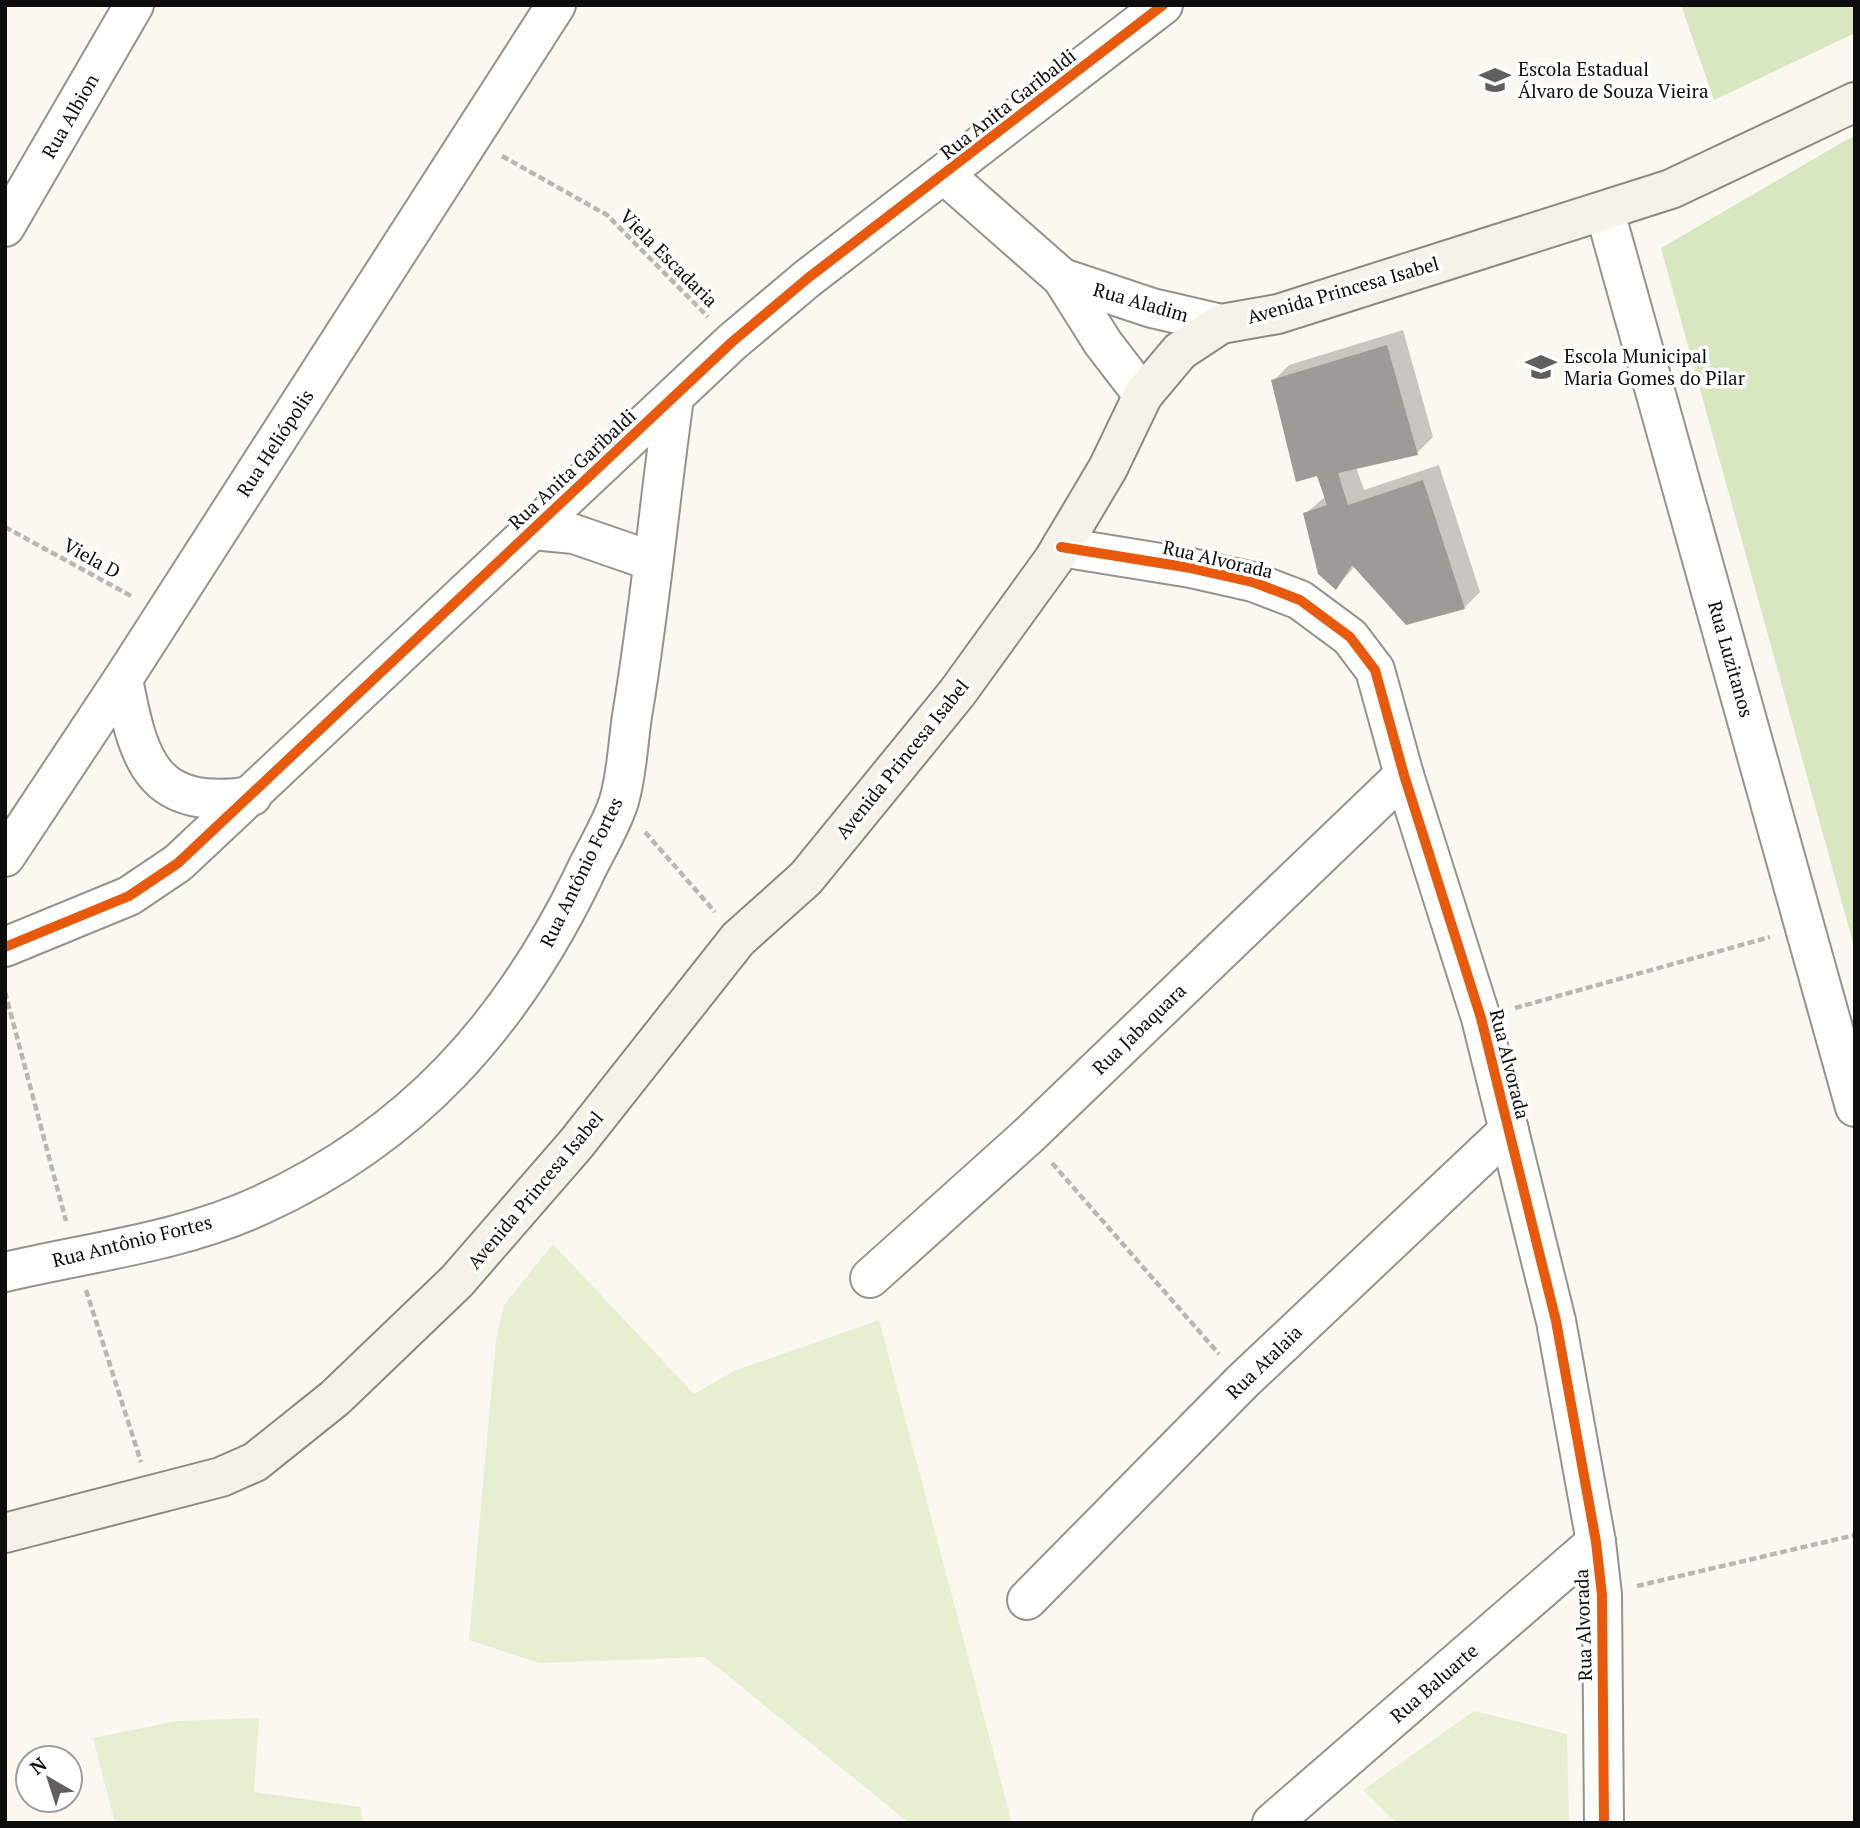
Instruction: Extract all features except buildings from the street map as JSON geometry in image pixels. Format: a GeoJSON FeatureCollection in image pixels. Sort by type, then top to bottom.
{"type":"FeatureCollection","features":[{"type":"Feature","properties":{"kind":"main road","name":"Avenida Princesa Isabel"},"geometry":{"type":"LineString","coordinates":[[5,1533],[220,1477],[255,1462],[335,1398],[457,1281],[576,1144],[738,939],[814,868],[957,693],[1061,547],[1108,468],[1143,395],[1180,351],[1221,324],[1278,314],[1671,189],[1855,102]]}},
{"type":"Feature","properties":{"kind":"street","name":"Rua Albion"},"geometry":{"type":"LineString","coordinates":[[5,227],[134,5]]}},
{"type":"Feature","properties":{"kind":"street","name":"Rua Anita Garibaldi"},"geometry":{"type":"LineString","coordinates":[[5,947],[129,896],[178,863],[733,342],[808,278],[1163,5]]}},
{"type":"Feature","properties":{"kind":"street","name":"Rua Heliópolis"},"geometry":{"type":"LineString","coordinates":[[5,856],[123,679],[470,139],[546,13]]}},
{"type":"Feature","properties":{"kind":"street","name":"Rua Aladim"},"geometry":{"type":"LineString","coordinates":[[945,175],[1062,278],[1103,343],[1143,395]]}},
{"type":"Feature","properties":{"kind":"street","name":"Rua Luzitanos"},"geometry":{"type":"LineString","coordinates":[[1605,212],[1807,927],[1855,1107]]}},
{"type":"Feature","properties":{"kind":"street","name":"Rua Aladim"},"geometry":{"type":"LineString","coordinates":[[1062,278],[1152,308],[1221,324]]}},
{"type":"Feature","properties":{"kind":"street","name":"Rua Antônio Fortes"},"geometry":{"type":"LineString","coordinates":[[5,1272],[181,1233],[259,1206],[342,1164],[416,1105],[460,1064],[513,998],[553,937],[619,801],[643,652],[674,398]]}},
{"type":"Feature","properties":{"kind":"street"},"geometry":{"type":"LineString","coordinates":[[533,530],[574,534],[652,561]]}},
{"type":"Feature","properties":{"kind":"street","name":"Rua Alvorada"},"geometry":{"type":"LineString","coordinates":[[1061,547],[1191,568],[1253,582],[1300,600],[1350,637],[1375,670],[1404,775],[1481,1018],[1556,1321],[1596,1542],[1602,1595],[1604,1823]]}},
{"type":"Feature","properties":{"kind":"street"},"geometry":{"type":"LineString","coordinates":[[123,679],[138,748],[148,767],[162,783],[188,795],[219,801],[252,796]]}},
{"type":"Feature","properties":{"kind":"street","name":"Rua Jabaquara"},"geometry":{"type":"LineString","coordinates":[[870,1278],[1028,1136],[1404,775]]}},
{"type":"Feature","properties":{"kind":"street","name":"Rua Atalaia"},"geometry":{"type":"LineString","coordinates":[[1027,1600],[1243,1381],[1509,1130]]}},
{"type":"Feature","properties":{"kind":"street","name":"Rua Baluarte"},"geometry":{"type":"LineString","coordinates":[[1272,1823],[1596,1542]]}},
{"type":"Feature","properties":{"kind":"path"},"geometry":{"type":"LineString","coordinates":[[619,801],[738,939]]}},
{"type":"Feature","properties":{"kind":"path"},"geometry":{"type":"LineString","coordinates":[[1481,1018],[1807,927]]}},
{"type":"Feature","properties":{"kind":"path"},"geometry":{"type":"LineString","coordinates":[[1028,1136],[1243,1381]]}},
{"type":"Feature","properties":{"kind":"path"},"geometry":{"type":"LineString","coordinates":[[1602,1595],[1855,1535]]}},
{"type":"Feature","properties":{"kind":"green space"},"geometry":{"type":"Polygon","coordinates":[[[1681,5],[1855,5],[1855,33],[1714,100],[1681,5]]]}},
{"type":"Feature","properties":{"kind":"green space"},"geometry":{"type":"Polygon","coordinates":[[[1855,135],[1855,950],[1661,248],[1855,135]]]}},
{"type":"Feature","properties":{"kind":"green space"},"geometry":{"type":"Polygon","coordinates":[[[553,1244],[694,1394],[734,1371],[879,1320],[1012,1823],[909,1823],[705,1657],[540,1663],[469,1640],[496,1340],[504,1305],[553,1244]]]}},
{"type":"Feature","properties":{"kind":"green space"},"geometry":{"type":"Polygon","coordinates":[[[1474,1711],[1567,1734],[1569,1823],[1396,1823],[1363,1790],[1474,1711]]]}},
{"type":"Feature","properties":{"kind":"green space"},"geometry":{"type":"Polygon","coordinates":[[[259,1718],[254,1792],[360,1807],[364,1823],[115,1823],[93,1738],[177,1721],[259,1718]]]}},
{"type":"Feature","properties":{"kind":"cycle path"},"geometry":{"type":"LineString","coordinates":[[5,947],[129,896],[178,863],[732,342],[808,278],[1163,5]]}},
{"type":"Feature","properties":{"kind":"cycle path"},"geometry":{"type":"LineString","coordinates":[[1061,547],[1191,568],[1253,582],[1300,600],[1350,637],[1375,670],[1404,775],[1481,1018],[1556,1321],[1596,1542],[1602,1595],[1604,1823]]}},
{"type":"Feature","properties":{"kind":"place","name":"Escola Estadual Álvaro de Souza Vieira"},"geometry":{"type":"Point","coordinates":[1495,80]}},
{"type":"Feature","properties":{"kind":"place","name":"Escola Municipal Maria Gomes do Pilar"},"geometry":{"type":"Point","coordinates":[1541,367]}}]}
